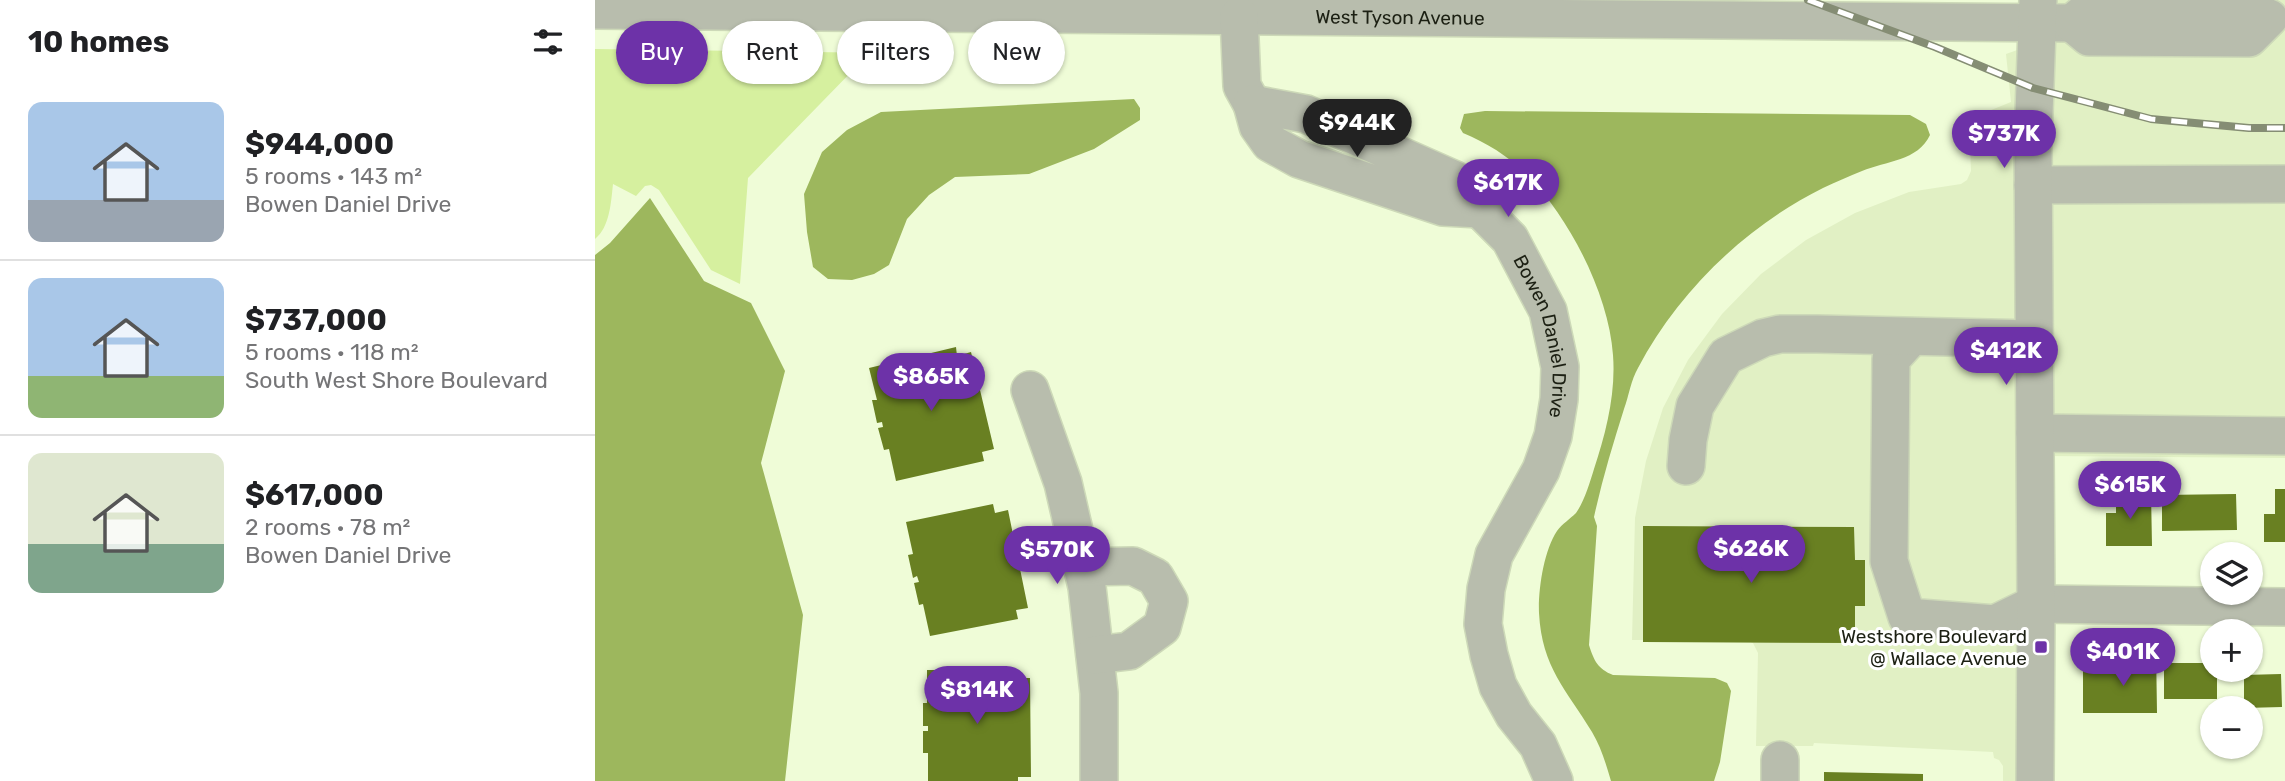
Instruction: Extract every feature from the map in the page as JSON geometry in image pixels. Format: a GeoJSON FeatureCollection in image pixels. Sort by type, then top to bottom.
{"type":"FeatureCollection","features":[{"type":"Feature","properties":{"kind":"street","name":"West Tyson Avenue"},"geometry":{"type":"LineString","coordinates":[[595,10],[993,8],[1240,16],[2049,15]]}},
{"type":"Feature","properties":{"kind":"street"},"geometry":{"type":"LineString","coordinates":[[2035,781],[2033,88],[2049,15],[2088,10],[2273,9]]}},
{"type":"Feature","properties":{"kind":"street"},"geometry":{"type":"LineString","coordinates":[[1240,16],[1242,86],[1252,104],[1258,126],[1270,143],[1299,159],[1443,207],[1481,209]]}},
{"type":"Feature","properties":{"kind":"street","name":"Bowen Daniel Drive"},"geometry":{"type":"LineString","coordinates":[[1252,104],[1306,114],[1455,180],[1510,239],[1548,311],[1560,367],[1559,399],[1553,436],[1541,470],[1493,555],[1483,624],[1498,685],[1514,715],[1538,745],[1554,781]]}},
{"type":"Feature","properties":{"kind":"street"},"geometry":{"type":"LineString","coordinates":[[1322,167],[1338,128]]}},
{"type":"Feature","properties":{"kind":"street"},"geometry":{"type":"LineString","coordinates":[[2033,185],[2285,184]]}},
{"type":"Feature","properties":{"kind":"street"},"geometry":{"type":"LineString","coordinates":[[1686,466],[1695,406],[1726,356],[1763,338],[1780,334],[2034,339]]}},
{"type":"Feature","properties":{"kind":"street"},"geometry":{"type":"LineString","coordinates":[[1911,337],[1891,359],[1889,561],[1907,617],[1995,624],[2036,604],[2285,607]]}},
{"type":"Feature","properties":{"kind":"street"},"geometry":{"type":"LineString","coordinates":[[1030,390],[1063,483],[1087,587],[1099,693],[1098,781]]}},
{"type":"Feature","properties":{"kind":"street"},"geometry":{"type":"LineString","coordinates":[[2035,433],[2285,436]]}},
{"type":"Feature","properties":{"kind":"street"},"geometry":{"type":"LineString","coordinates":[[1082,567],[1132,566],[1155,577],[1169,601],[1162,626],[1129,651],[1095,655]]}},
{"type":"Feature","properties":{"kind":"shaded area"},"geometry":{"type":"Polygon","coordinates":[[[2051,0],[2285,0],[2285,421],[2048,419],[2051,0]]]}},
{"type":"Feature","properties":{"kind":"shaded area"},"geometry":{"type":"Polygon","coordinates":[[[2023,48],[2022,781],[2003,781],[2003,766],[1994,758],[1993,752],[1814,743],[1813,746],[1756,746],[1758,653],[1753,643],[1746,640],[1632,640],[1635,518],[1646,461],[1663,408],[1688,360],[1722,314],[1761,274],[1806,240],[1855,213],[1909,192],[1961,184],[1967,180],[1971,171],[1969,119],[2011,102],[2006,54],[2023,48]]]}},
{"type":"Feature","properties":{"kind":"shaded area"},"geometry":{"type":"Polygon","coordinates":[[[595,49],[616,49],[616,84],[708,84],[708,51],[722,51],[722,84],[823,84],[823,52],[837,52],[837,84],[840,84],[748,178],[740,284],[711,270],[659,190],[651,185],[645,186],[636,196],[613,184],[607,221],[595,239],[595,49]]]}},
{"type":"Feature","properties":{"kind":"shaded area"},"geometry":{"type":"Polygon","coordinates":[[[1134,99],[1140,108],[1140,120],[1094,149],[1029,174],[955,177],[929,195],[907,219],[889,265],[874,274],[852,280],[828,279],[813,267],[804,194],[822,152],[847,130],[881,112],[1134,99]]]}},
{"type":"Feature","properties":{"kind":"shaded area"},"geometry":{"type":"Polygon","coordinates":[[[1485,111],[1910,115],[1926,124],[1930,135],[1925,144],[1910,155],[1823,188],[1767,221],[1741,242],[1694,288],[1673,313],[1654,340],[1632,383],[1594,517],[1597,526],[1589,645],[1597,664],[1613,675],[1715,678],[1727,683],[1731,691],[1720,762],[1714,781],[1611,781],[1595,738],[1557,677],[1545,649],[1539,604],[1545,559],[1552,539],[1576,513],[1591,480],[1609,413],[1613,355],[1604,308],[1595,283],[1585,259],[1558,214],[1521,169],[1498,151],[1463,133],[1460,128],[1464,114],[1485,111]]]}},
{"type":"Feature","properties":{"kind":"shaded area"},"geometry":{"type":"Polygon","coordinates":[[[650,198],[704,281],[751,303],[785,371],[761,463],[803,615],[785,781],[595,781],[595,255],[610,243],[650,198]]]}},
{"type":"Feature","properties":{"kind":"shaded area"},"geometry":{"type":"Polygon","coordinates":[[[2048,448],[2285,451],[2285,458],[2048,456],[2048,448]]]}},
{"type":"Feature","properties":{"kind":"building"},"geometry":{"type":"Polygon","coordinates":[[[956,347],[957,356],[971,352],[994,449],[982,452],[984,461],[896,481],[889,449],[884,450],[878,428],[883,427],[882,422],[877,423],[872,400],[877,400],[869,368],[956,347]]]}},
{"type":"Feature","properties":{"kind":"building"},"geometry":{"type":"Polygon","coordinates":[[[2275,489],[2285,489],[2285,542],[2264,542],[2264,514],[2275,514],[2275,489]]]}},
{"type":"Feature","properties":{"kind":"building"},"geometry":{"type":"Polygon","coordinates":[[[2151,492],[2152,546],[2106,546],[2106,513],[2116,513],[2116,493],[2151,492]]]}},
{"type":"Feature","properties":{"kind":"building"},"geometry":{"type":"Polygon","coordinates":[[[2236,494],[2237,530],[2162,531],[2162,495],[2236,494]]]}},
{"type":"Feature","properties":{"kind":"building"},"geometry":{"type":"Polygon","coordinates":[[[993,504],[995,513],[1008,510],[1028,608],[1016,610],[1018,619],[930,636],[923,604],[919,605],[914,583],[919,582],[917,576],[913,578],[908,555],[913,554],[906,522],[993,504]]]}},
{"type":"Feature","properties":{"kind":"building"},"geometry":{"type":"Polygon","coordinates":[[[1643,526],[1854,527],[1855,560],[1865,560],[1865,606],[1855,606],[1855,643],[1643,642],[1643,526]]]}},
{"type":"Feature","properties":{"kind":"building"},"geometry":{"type":"Polygon","coordinates":[[[2138,648],[2156,648],[2157,713],[2083,713],[2083,670],[2138,670],[2138,648]]]}},
{"type":"Feature","properties":{"kind":"building"},"geometry":{"type":"Polygon","coordinates":[[[2164,663],[2200,663],[2200,682],[2217,682],[2217,696],[2164,699],[2164,663]]]}},
{"type":"Feature","properties":{"kind":"building"},"geometry":{"type":"Polygon","coordinates":[[[927,670],[1016,670],[1016,678],[1030,678],[1031,777],[1018,777],[1018,781],[928,781],[928,753],[923,753],[923,731],[928,731],[928,726],[923,726],[923,703],[927,703],[927,670]]]}},
{"type":"Feature","properties":{"kind":"building"},"geometry":{"type":"Polygon","coordinates":[[[2263,674],[2281,674],[2282,707],[2263,708],[2263,696],[2244,696],[2244,682],[2263,682],[2263,674]]]}},
{"type":"Feature","properties":{"kind":"building"},"geometry":{"type":"Polygon","coordinates":[[[1824,772],[1923,774],[1923,781],[1824,781],[1824,772]]]}},
{"type":"Feature","properties":{"kind":"railway"},"geometry":{"type":"LineString","coordinates":[[1808,0],[1935,47],[2033,88],[2151,119],[2249,128],[2285,128]]}},
{"type":"Feature","properties":{"kind":"place","name":"Westshore Boulevard @ Wallace Avenue"},"geometry":{"type":"Point","coordinates":[2041,647]}}]}
